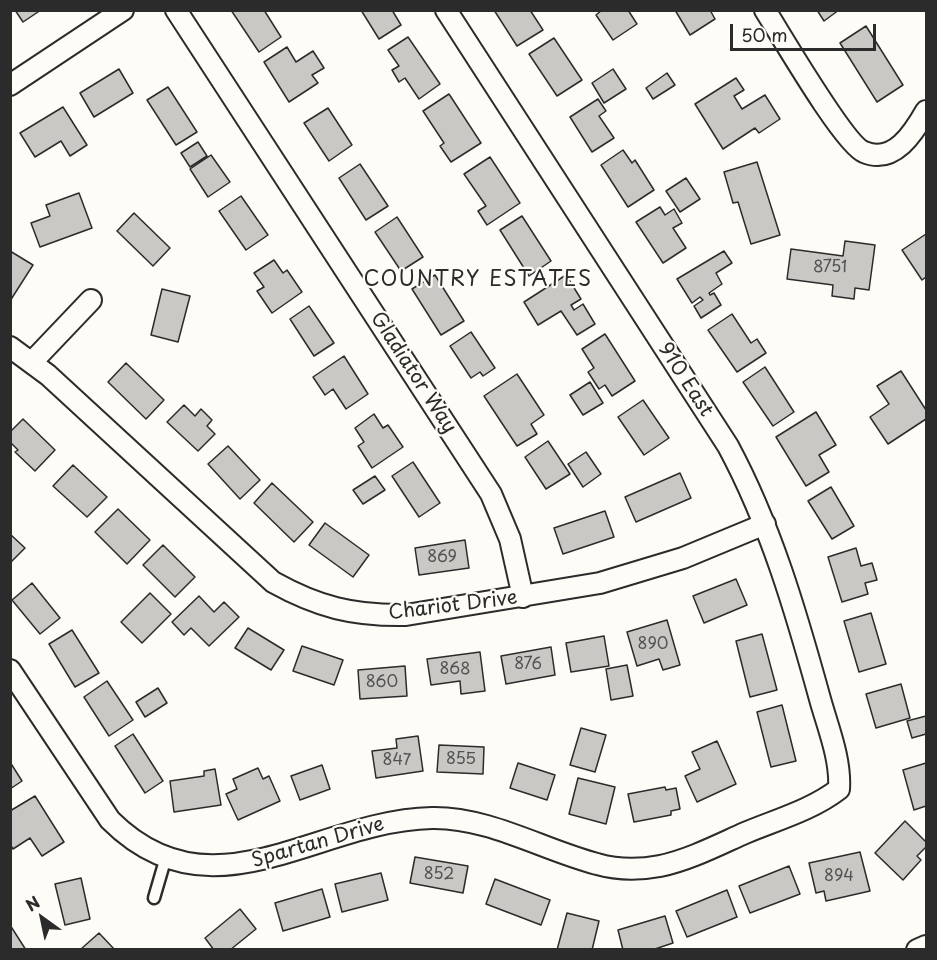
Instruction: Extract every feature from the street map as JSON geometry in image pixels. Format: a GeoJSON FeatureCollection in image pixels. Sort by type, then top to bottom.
{"type":"FeatureCollection","features":[{"type":"Feature","properties":{"kind":"street"},"geometry":{"type":"LineString","coordinates":[[10,84],[123,10]]}},
{"type":"Feature","properties":{"kind":"street","name":"Gladiator Way"},"geometry":{"type":"LineString","coordinates":[[176,10],[491,494],[510,539],[524,597]]}},
{"type":"Feature","properties":{"kind":"street","name":"910 East"},"geometry":{"type":"LineString","coordinates":[[446,10],[728,446],[748,483],[765,524],[803,636],[837,763],[839,789]]}},
{"type":"Feature","properties":{"kind":"street"},"geometry":{"type":"LineString","coordinates":[[765,10],[844,133],[864,153],[893,152],[903,145],[927,111]]}},
{"type":"Feature","properties":{"kind":"street"},"geometry":{"type":"LineString","coordinates":[[32,362],[91,300]]}},
{"type":"Feature","properties":{"kind":"street","name":"Chariot Drive"},"geometry":{"type":"LineString","coordinates":[[10,347],[32,362],[273,582],[303,599],[337,610],[373,616],[405,615],[524,597],[621,577],[683,558],[765,524]]}},
{"type":"Feature","properties":{"kind":"street","name":"Spartan Drive"},"geometry":{"type":"LineString","coordinates":[[10,670],[110,820],[126,835],[166,857],[215,866],[241,865],[367,827],[400,820],[434,818],[468,822],[599,865],[631,870],[662,866],[692,856],[816,803],[839,789]]}},
{"type":"Feature","properties":{"kind":"street"},"geometry":{"type":"LineString","coordinates":[[917,950],[927,946]]}},
{"type":"Feature","properties":{"kind":"lane"},"geometry":{"type":"LineString","coordinates":[[154,898],[166,857]]}},
{"type":"Feature","properties":{"kind":"building"},"geometry":{"type":"Polygon","coordinates":[[[15,10],[41,10],[23,22],[15,10]]]}},
{"type":"Feature","properties":{"kind":"building"},"geometry":{"type":"Polygon","coordinates":[[[231,10],[264,10],[281,37],[259,52],[231,10]]]}},
{"type":"Feature","properties":{"kind":"building"},"geometry":{"type":"Polygon","coordinates":[[[361,10],[392,10],[401,25],[379,39],[361,10]]]}},
{"type":"Feature","properties":{"kind":"building"},"geometry":{"type":"Polygon","coordinates":[[[494,10],[530,10],[543,30],[517,46],[494,10]]]}},
{"type":"Feature","properties":{"kind":"building"},"geometry":{"type":"Polygon","coordinates":[[[602,10],[628,10],[637,24],[613,40],[596,15],[602,10]]]}},
{"type":"Feature","properties":{"kind":"building"},"geometry":{"type":"Polygon","coordinates":[[[675,10],[710,10],[715,19],[690,35],[675,10]]]}},
{"type":"Feature","properties":{"kind":"building"},"geometry":{"type":"Polygon","coordinates":[[[817,10],[839,10],[824,21],[817,10]]]}},
{"type":"Feature","properties":{"kind":"building"},"geometry":{"type":"Polygon","coordinates":[[[866,26],[903,85],[877,102],[840,43],[866,26]]]}},
{"type":"Feature","properties":{"kind":"building"},"geometry":{"type":"Polygon","coordinates":[[[408,37],[440,84],[419,99],[405,78],[399,82],[392,70],[399,66],[388,50],[408,37]]]}},
{"type":"Feature","properties":{"kind":"building"},"geometry":{"type":"Polygon","coordinates":[[[554,38],[582,80],[557,96],[529,54],[554,38]]]}},
{"type":"Feature","properties":{"kind":"building"},"geometry":{"type":"Polygon","coordinates":[[[287,47],[296,62],[313,51],[324,68],[312,75],[318,83],[289,102],[264,62],[287,47]]]}},
{"type":"Feature","properties":{"kind":"building"},"geometry":{"type":"Polygon","coordinates":[[[119,69],[133,93],[94,117],[80,93],[119,69]]]}},
{"type":"Feature","properties":{"kind":"building"},"geometry":{"type":"Polygon","coordinates":[[[613,69],[626,89],[604,103],[592,83],[613,69]]]}},
{"type":"Feature","properties":{"kind":"building"},"geometry":{"type":"Polygon","coordinates":[[[667,73],[675,85],[653,99],[646,88],[667,73]]]}},
{"type":"Feature","properties":{"kind":"building"},"geometry":{"type":"Polygon","coordinates":[[[736,78],[744,90],[734,96],[742,109],[765,95],[780,119],[759,133],[755,128],[723,149],[695,104],[736,78]]]}},
{"type":"Feature","properties":{"kind":"building"},"geometry":{"type":"Polygon","coordinates":[[[168,87],[197,132],[176,145],[147,100],[168,87]]]}},
{"type":"Feature","properties":{"kind":"building"},"geometry":{"type":"Polygon","coordinates":[[[449,94],[481,143],[451,162],[440,146],[444,143],[423,111],[449,94]]]}},
{"type":"Feature","properties":{"kind":"building"},"geometry":{"type":"Polygon","coordinates":[[[598,99],[606,111],[599,116],[614,138],[592,152],[570,117],[598,99]]]}},
{"type":"Feature","properties":{"kind":"building"},"geometry":{"type":"Polygon","coordinates":[[[63,107],[87,145],[70,156],[61,141],[35,157],[20,133],[63,107]]]}},
{"type":"Feature","properties":{"kind":"building"},"geometry":{"type":"Polygon","coordinates":[[[328,108],[352,145],[329,161],[304,123],[328,108]]]}},
{"type":"Feature","properties":{"kind":"building"},"geometry":{"type":"Polygon","coordinates":[[[198,142],[207,156],[190,167],[181,153],[198,142]]]}},
{"type":"Feature","properties":{"kind":"building"},"geometry":{"type":"Polygon","coordinates":[[[623,150],[632,163],[635,160],[654,190],[628,207],[601,165],[623,150]]]}},
{"type":"Feature","properties":{"kind":"building"},"geometry":{"type":"Polygon","coordinates":[[[211,155],[230,182],[208,197],[190,169],[211,155]]]}},
{"type":"Feature","properties":{"kind":"building"},"geometry":{"type":"Polygon","coordinates":[[[490,157],[520,203],[487,225],[478,211],[486,206],[464,174],[490,157]]]}},
{"type":"Feature","properties":{"kind":"building"},"geometry":{"type":"Polygon","coordinates":[[[757,162],[780,235],[751,244],[738,202],[733,203],[724,172],[757,162]]]}},
{"type":"Feature","properties":{"kind":"building"},"geometry":{"type":"Polygon","coordinates":[[[360,164],[388,206],[366,220],[339,178],[360,164]]]}},
{"type":"Feature","properties":{"kind":"building"},"geometry":{"type":"Polygon","coordinates":[[[686,178],[700,199],[680,212],[666,191],[686,178]]]}},
{"type":"Feature","properties":{"kind":"building"},"geometry":{"type":"Polygon","coordinates":[[[79,193],[92,228],[40,247],[31,223],[50,216],[46,205],[79,193]]]}},
{"type":"Feature","properties":{"kind":"building"},"geometry":{"type":"Polygon","coordinates":[[[241,196],[268,235],[246,250],[219,211],[241,196]]]}},
{"type":"Feature","properties":{"kind":"building"},"geometry":{"type":"Polygon","coordinates":[[[660,207],[665,215],[674,209],[682,223],[673,228],[686,248],[663,263],[636,222],[660,207]]]}},
{"type":"Feature","properties":{"kind":"building"},"geometry":{"type":"Polygon","coordinates":[[[134,213],[170,248],[153,266],[117,231],[134,213]]]}},
{"type":"Feature","properties":{"kind":"building"},"geometry":{"type":"Polygon","coordinates":[[[522,216],[551,261],[529,276],[500,230],[522,216]]]}},
{"type":"Feature","properties":{"kind":"building"},"geometry":{"type":"Polygon","coordinates":[[[397,217],[423,257],[401,271],[375,232],[397,217]]]}},
{"type":"Feature","properties":{"kind":"building"},"geometry":{"type":"Polygon","coordinates":[[[926,234],[926,277],[922,280],[902,250],[926,234]]]}},
{"type":"Feature","properties":{"kind":"building"},"geometry":{"type":"Polygon","coordinates":[[[845,241],[875,245],[869,290],[855,288],[854,299],[832,296],[833,285],[787,279],[791,249],[843,256],[845,241]]]}},
{"type":"Feature","properties":{"kind":"building"},"geometry":{"type":"Polygon","coordinates":[[[10,251],[33,265],[10,301],[10,251]]]}},
{"type":"Feature","properties":{"kind":"building"},"geometry":{"type":"Polygon","coordinates":[[[724,251],[732,263],[716,273],[722,284],[709,293],[710,295],[714,293],[721,305],[701,318],[694,306],[703,300],[700,297],[692,303],[677,279],[724,251]]]}},
{"type":"Feature","properties":{"kind":"building"},"geometry":{"type":"Polygon","coordinates":[[[274,260],[283,273],[287,270],[302,292],[272,313],[257,291],[264,287],[254,273],[274,260]]]}},
{"type":"Feature","properties":{"kind":"building"},"geometry":{"type":"Polygon","coordinates":[[[435,275],[464,321],[441,335],[412,289],[435,275]]]}},
{"type":"Feature","properties":{"kind":"building"},"geometry":{"type":"Polygon","coordinates":[[[566,275],[581,299],[571,305],[574,310],[583,304],[595,324],[577,335],[561,311],[538,325],[524,302],[566,275]]]}},
{"type":"Feature","properties":{"kind":"building"},"geometry":{"type":"Polygon","coordinates":[[[162,289],[190,296],[178,342],[151,335],[162,289]]]}},
{"type":"Feature","properties":{"kind":"building"},"geometry":{"type":"Polygon","coordinates":[[[309,306],[334,343],[314,356],[290,319],[309,306]]]}},
{"type":"Feature","properties":{"kind":"building"},"geometry":{"type":"Polygon","coordinates":[[[732,314],[751,343],[757,339],[766,353],[737,372],[708,330],[732,314]]]}},
{"type":"Feature","properties":{"kind":"building"},"geometry":{"type":"Polygon","coordinates":[[[471,332],[495,368],[483,376],[480,372],[471,378],[450,346],[471,332]]]}},
{"type":"Feature","properties":{"kind":"building"},"geometry":{"type":"Polygon","coordinates":[[[605,334],[635,381],[612,396],[605,385],[599,389],[588,372],[594,368],[582,349],[605,334]]]}},
{"type":"Feature","properties":{"kind":"building"},"geometry":{"type":"Polygon","coordinates":[[[344,356],[368,394],[346,409],[333,389],[325,395],[313,377],[344,356]]]}},
{"type":"Feature","properties":{"kind":"building"},"geometry":{"type":"Polygon","coordinates":[[[126,363],[164,400],[146,419],[108,382],[126,363]]]}},
{"type":"Feature","properties":{"kind":"building"},"geometry":{"type":"Polygon","coordinates":[[[765,367],[794,412],[773,426],[743,382],[765,367]]]}},
{"type":"Feature","properties":{"kind":"building"},"geometry":{"type":"Polygon","coordinates":[[[901,371],[926,410],[926,419],[888,444],[870,417],[889,404],[877,386],[901,371]]]}},
{"type":"Feature","properties":{"kind":"building"},"geometry":{"type":"Polygon","coordinates":[[[517,374],[544,415],[531,424],[537,434],[517,446],[484,396],[517,374]]]}},
{"type":"Feature","properties":{"kind":"building"},"geometry":{"type":"Polygon","coordinates":[[[590,382],[603,403],[583,415],[570,395],[590,382]]]}},
{"type":"Feature","properties":{"kind":"building"},"geometry":{"type":"Polygon","coordinates":[[[643,400],[669,438],[644,455],[618,417],[643,400]]]}},
{"type":"Feature","properties":{"kind":"building"},"geometry":{"type":"Polygon","coordinates":[[[184,405],[195,416],[201,409],[212,420],[207,426],[215,434],[198,451],[167,422],[184,405]]]}},
{"type":"Feature","properties":{"kind":"building"},"geometry":{"type":"Polygon","coordinates":[[[816,412],[836,445],[819,455],[829,472],[806,486],[776,437],[816,412]]]}},
{"type":"Feature","properties":{"kind":"building"},"geometry":{"type":"Polygon","coordinates":[[[374,414],[383,428],[388,425],[403,447],[372,468],[358,446],[364,442],[355,428],[374,414]]]}},
{"type":"Feature","properties":{"kind":"building"},"geometry":{"type":"Polygon","coordinates":[[[23,419],[55,450],[35,471],[15,452],[18,450],[10,442],[10,432],[23,419]]]}},
{"type":"Feature","properties":{"kind":"building"},"geometry":{"type":"Polygon","coordinates":[[[548,441],[570,474],[546,489],[525,457],[548,441]]]}},
{"type":"Feature","properties":{"kind":"building"},"geometry":{"type":"Polygon","coordinates":[[[228,446],[260,480],[240,499],[208,464],[228,446]]]}},
{"type":"Feature","properties":{"kind":"building"},"geometry":{"type":"Polygon","coordinates":[[[586,452],[601,474],[583,487],[568,464],[586,452]]]}},
{"type":"Feature","properties":{"kind":"building"},"geometry":{"type":"Polygon","coordinates":[[[413,462],[440,503],[419,517],[392,476],[413,462]]]}},
{"type":"Feature","properties":{"kind":"building"},"geometry":{"type":"Polygon","coordinates":[[[73,465],[107,497],[87,517],[53,486],[73,465]]]}},
{"type":"Feature","properties":{"kind":"building"},"geometry":{"type":"Polygon","coordinates":[[[680,473],[691,498],[636,522],[625,497],[680,473]]]}},
{"type":"Feature","properties":{"kind":"building"},"geometry":{"type":"Polygon","coordinates":[[[375,476],[385,490],[363,504],[353,490],[375,476]]]}},
{"type":"Feature","properties":{"kind":"building"},"geometry":{"type":"Polygon","coordinates":[[[272,483],[313,522],[294,542],[254,503],[272,483]]]}},
{"type":"Feature","properties":{"kind":"building"},"geometry":{"type":"Polygon","coordinates":[[[831,487],[854,526],[832,539],[808,501],[831,487]]]}},
{"type":"Feature","properties":{"kind":"building"},"geometry":{"type":"Polygon","coordinates":[[[118,509],[150,540],[127,564],[95,532],[118,509]]]}},
{"type":"Feature","properties":{"kind":"building"},"geometry":{"type":"Polygon","coordinates":[[[605,511],[614,537],[563,554],[554,528],[605,511]]]}},
{"type":"Feature","properties":{"kind":"building"},"geometry":{"type":"Polygon","coordinates":[[[325,523],[369,555],[353,577],[309,545],[325,523]]]}},
{"type":"Feature","properties":{"kind":"building"},"geometry":{"type":"Polygon","coordinates":[[[10,534],[25,548],[10,563],[10,534]]]}},
{"type":"Feature","properties":{"kind":"building"},"geometry":{"type":"Polygon","coordinates":[[[465,540],[469,568],[419,575],[415,548],[465,540]]]}},
{"type":"Feature","properties":{"kind":"building"},"geometry":{"type":"Polygon","coordinates":[[[163,545],[195,577],[175,597],[143,565],[163,545]]]}},
{"type":"Feature","properties":{"kind":"building"},"geometry":{"type":"Polygon","coordinates":[[[856,548],[861,566],[872,563],[877,580],[865,583],[868,594],[842,602],[828,557],[856,548]]]}},
{"type":"Feature","properties":{"kind":"building"},"geometry":{"type":"Polygon","coordinates":[[[736,579],[747,605],[704,623],[693,596],[736,579]]]}},
{"type":"Feature","properties":{"kind":"building"},"geometry":{"type":"Polygon","coordinates":[[[32,583],[60,618],[40,634],[12,600],[32,583]]]}},
{"type":"Feature","properties":{"kind":"building"},"geometry":{"type":"Polygon","coordinates":[[[150,593],[171,614],[142,643],[121,622],[150,593]]]}},
{"type":"Feature","properties":{"kind":"building"},"geometry":{"type":"Polygon","coordinates":[[[199,596],[214,612],[224,602],[239,617],[209,646],[191,628],[184,635],[172,622],[199,596]]]}},
{"type":"Feature","properties":{"kind":"building"},"geometry":{"type":"Polygon","coordinates":[[[871,613],[886,664],[859,672],[844,621],[871,613]]]}},
{"type":"Feature","properties":{"kind":"building"},"geometry":{"type":"Polygon","coordinates":[[[667,620],[680,665],[663,670],[659,659],[637,666],[627,632],[667,620]]]}},
{"type":"Feature","properties":{"kind":"building"},"geometry":{"type":"Polygon","coordinates":[[[248,628],[284,650],[271,670],[235,648],[248,628]]]}},
{"type":"Feature","properties":{"kind":"building"},"geometry":{"type":"Polygon","coordinates":[[[72,630],[99,673],[75,687],[49,644],[72,630]]]}},
{"type":"Feature","properties":{"kind":"building"},"geometry":{"type":"Polygon","coordinates":[[[762,634],[777,690],[750,697],[736,641],[762,634]]]}},
{"type":"Feature","properties":{"kind":"building"},"geometry":{"type":"Polygon","coordinates":[[[604,636],[609,666],[571,672],[566,643],[604,636]]]}},
{"type":"Feature","properties":{"kind":"building"},"geometry":{"type":"Polygon","coordinates":[[[302,646],[343,660],[334,685],[293,671],[302,646]]]}},
{"type":"Feature","properties":{"kind":"building"},"geometry":{"type":"Polygon","coordinates":[[[551,647],[555,675],[506,684],[501,656],[551,647]]]}},
{"type":"Feature","properties":{"kind":"building"},"geometry":{"type":"Polygon","coordinates":[[[480,652],[485,691],[461,694],[460,681],[431,685],[427,659],[480,652]]]}},
{"type":"Feature","properties":{"kind":"building"},"geometry":{"type":"Polygon","coordinates":[[[627,665],[633,696],[611,700],[606,669],[627,665]]]}},
{"type":"Feature","properties":{"kind":"building"},"geometry":{"type":"Polygon","coordinates":[[[405,666],[407,696],[360,699],[358,670],[405,666]]]}},
{"type":"Feature","properties":{"kind":"building"},"geometry":{"type":"Polygon","coordinates":[[[107,681],[133,720],[109,736],[84,697],[107,681]]]}},
{"type":"Feature","properties":{"kind":"building"},"geometry":{"type":"Polygon","coordinates":[[[901,684],[910,718],[876,728],[866,694],[901,684]]]}},
{"type":"Feature","properties":{"kind":"building"},"geometry":{"type":"Polygon","coordinates":[[[158,688],[167,703],[145,717],[136,702],[158,688]]]}},
{"type":"Feature","properties":{"kind":"building"},"geometry":{"type":"Polygon","coordinates":[[[782,705],[796,761],[771,767],[757,712],[782,705]]]}},
{"type":"Feature","properties":{"kind":"building"},"geometry":{"type":"Polygon","coordinates":[[[926,716],[926,734],[912,738],[907,721],[926,716]]]}},
{"type":"Feature","properties":{"kind":"building"},"geometry":{"type":"Polygon","coordinates":[[[581,728],[606,735],[595,772],[570,765],[581,728]]]}},
{"type":"Feature","properties":{"kind":"building"},"geometry":{"type":"Polygon","coordinates":[[[133,734],[163,781],[145,793],[115,746],[133,734]]]}},
{"type":"Feature","properties":{"kind":"building"},"geometry":{"type":"Polygon","coordinates":[[[418,736],[423,771],[376,778],[372,751],[397,748],[396,739],[418,736]]]}},
{"type":"Feature","properties":{"kind":"building"},"geometry":{"type":"Polygon","coordinates":[[[717,741],[736,784],[697,802],[685,776],[700,769],[692,752],[717,741]]]}},
{"type":"Feature","properties":{"kind":"building"},"geometry":{"type":"Polygon","coordinates":[[[439,745],[484,747],[483,774],[437,772],[439,745]]]}},
{"type":"Feature","properties":{"kind":"building"},"geometry":{"type":"Polygon","coordinates":[[[10,762],[22,781],[10,789],[10,762]]]}},
{"type":"Feature","properties":{"kind":"building"},"geometry":{"type":"Polygon","coordinates":[[[518,763],[555,775],[547,800],[510,788],[518,763]]]}},
{"type":"Feature","properties":{"kind":"building"},"geometry":{"type":"Polygon","coordinates":[[[926,763],[926,806],[914,810],[903,770],[926,763]]]}},
{"type":"Feature","properties":{"kind":"building"},"geometry":{"type":"Polygon","coordinates":[[[322,765],[330,789],[300,800],[291,776],[322,765]]]}},
{"type":"Feature","properties":{"kind":"building"},"geometry":{"type":"Polygon","coordinates":[[[258,768],[263,779],[269,776],[280,801],[238,820],[226,794],[237,789],[233,779],[258,768]]]}},
{"type":"Feature","properties":{"kind":"building"},"geometry":{"type":"Polygon","coordinates":[[[215,769],[221,805],[174,812],[170,781],[204,776],[204,771],[215,769]]]}},
{"type":"Feature","properties":{"kind":"building"},"geometry":{"type":"Polygon","coordinates":[[[578,778],[615,787],[606,824],[569,814],[578,778]]]}},
{"type":"Feature","properties":{"kind":"building"},"geometry":{"type":"Polygon","coordinates":[[[665,787],[666,790],[676,788],[680,809],[671,811],[671,815],[634,822],[628,794],[665,787]]]}},
{"type":"Feature","properties":{"kind":"building"},"geometry":{"type":"Polygon","coordinates":[[[35,796],[64,842],[42,856],[30,838],[13,849],[10,844],[10,811],[35,796]]]}},
{"type":"Feature","properties":{"kind":"building"},"geometry":{"type":"Polygon","coordinates":[[[905,821],[926,842],[926,847],[917,856],[921,860],[903,880],[875,853],[905,821]]]}},
{"type":"Feature","properties":{"kind":"building"},"geometry":{"type":"Polygon","coordinates":[[[860,852],[870,891],[826,901],[824,891],[816,893],[809,863],[860,852]]]}},
{"type":"Feature","properties":{"kind":"building"},"geometry":{"type":"Polygon","coordinates":[[[415,857],[468,866],[463,893],[410,883],[415,857]]]}},
{"type":"Feature","properties":{"kind":"building"},"geometry":{"type":"Polygon","coordinates":[[[789,866],[800,894],[750,913],[739,886],[789,866]]]}},
{"type":"Feature","properties":{"kind":"building"},"geometry":{"type":"Polygon","coordinates":[[[381,873],[388,900],[342,912],[335,884],[381,873]]]}},
{"type":"Feature","properties":{"kind":"building"},"geometry":{"type":"Polygon","coordinates":[[[81,878],[90,919],[65,925],[55,884],[81,878]]]}},
{"type":"Feature","properties":{"kind":"building"},"geometry":{"type":"Polygon","coordinates":[[[495,879],[550,900],[541,925],[486,904],[495,879]]]}},
{"type":"Feature","properties":{"kind":"building"},"geometry":{"type":"Polygon","coordinates":[[[322,889],[330,917],[283,931],[275,903],[322,889]]]}},
{"type":"Feature","properties":{"kind":"building"},"geometry":{"type":"Polygon","coordinates":[[[727,890],[737,917],[687,937],[676,911],[727,890]]]}},
{"type":"Feature","properties":{"kind":"building"},"geometry":{"type":"Polygon","coordinates":[[[240,909],[256,929],[230,950],[214,950],[205,938],[240,909]]]}},
{"type":"Feature","properties":{"kind":"building"},"geometry":{"type":"Polygon","coordinates":[[[567,913],[599,921],[592,950],[557,950],[567,913]]]}},
{"type":"Feature","properties":{"kind":"building"},"geometry":{"type":"Polygon","coordinates":[[[665,916],[673,943],[652,950],[623,950],[618,930],[665,916]]]}},
{"type":"Feature","properties":{"kind":"building"},"geometry":{"type":"Polygon","coordinates":[[[10,925],[26,950],[10,950],[10,925]]]}},
{"type":"Feature","properties":{"kind":"building"},"geometry":{"type":"Polygon","coordinates":[[[99,933],[115,950],[81,950],[81,949],[99,933]]]}},
{"type":"Feature","properties":{"kind":"district","name":"COUNTRY ESTATES"},"geometry":{"type":"Point","coordinates":[478,280]}}]}
